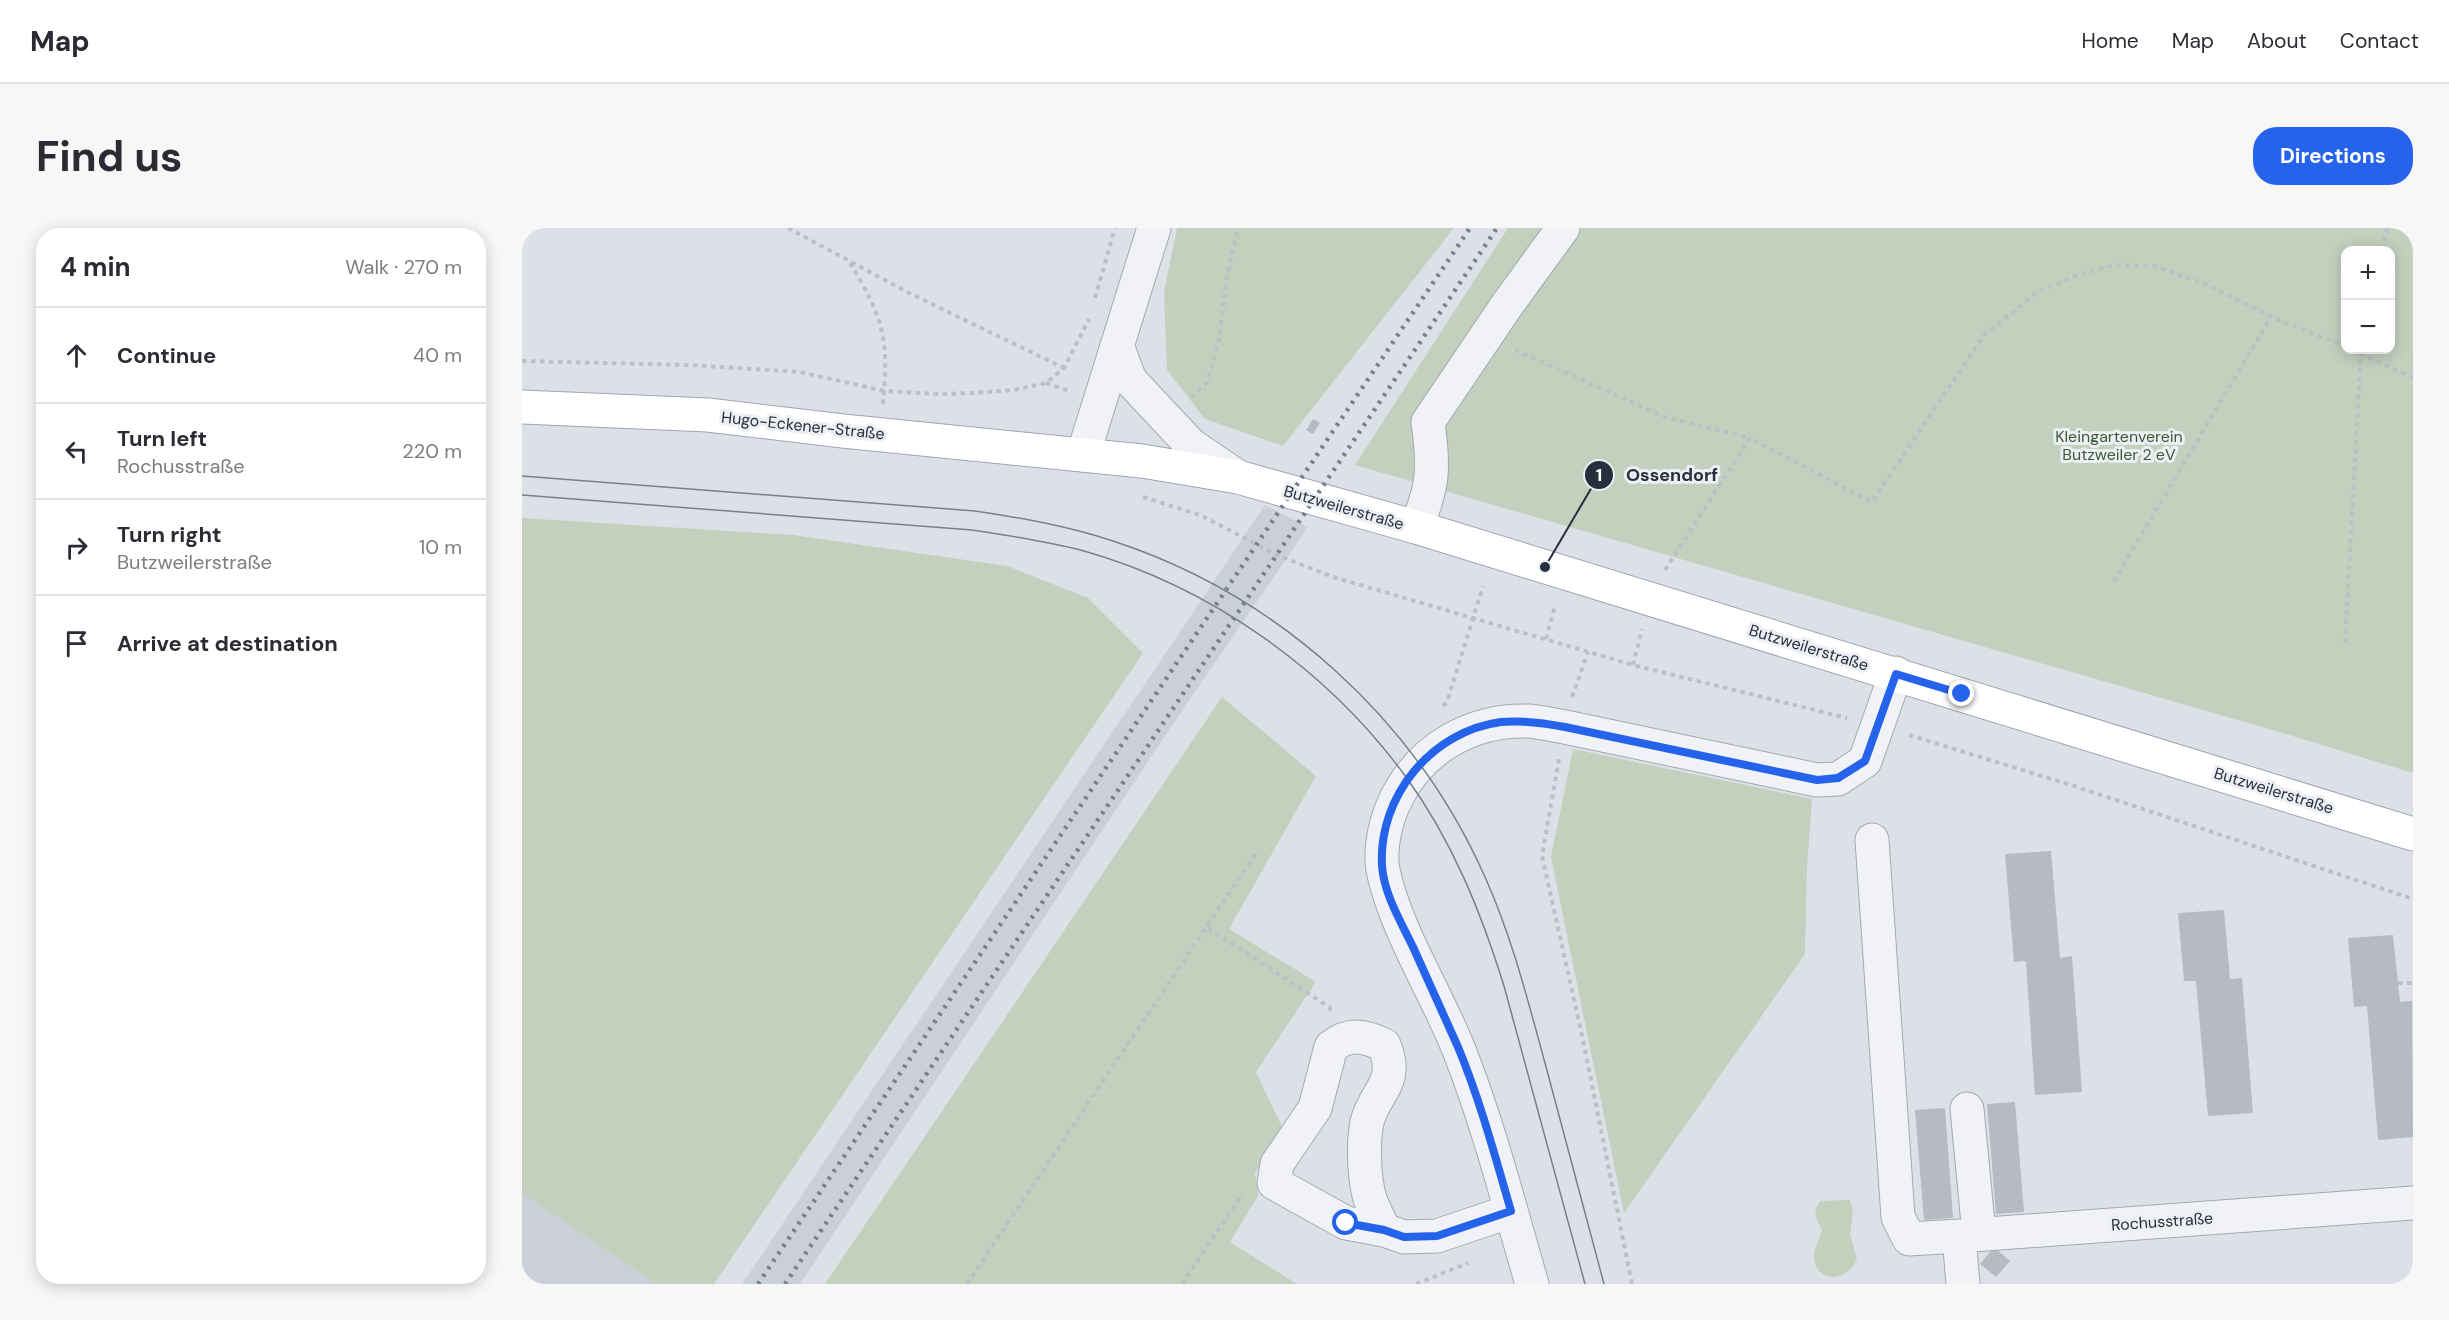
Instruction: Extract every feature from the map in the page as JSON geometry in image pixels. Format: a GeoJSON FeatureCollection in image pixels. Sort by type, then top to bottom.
{"type":"FeatureCollection","features":[{"type":"Feature","properties":{"kind":"main road","name":"Hugo-Eckener-Straße"},"geometry":{"type":"LineString","coordinates":[[522,407],[708,415],[1083,455]]}},
{"type":"Feature","properties":{"kind":"main road","name":"Butzweilerstraße"},"geometry":{"type":"LineString","coordinates":[[1083,455],[1142,461],[1238,477],[1416,527],[2413,834]]}},
{"type":"Feature","properties":{"kind":"street"},"geometry":{"type":"LineString","coordinates":[[1083,455],[1154,228]]}},
{"type":"Feature","properties":{"kind":"street"},"geometry":{"type":"LineString","coordinates":[[1416,527],[1428,499],[1433,461],[1428,422],[1507,305],[1563,228]]}},
{"type":"Feature","properties":{"kind":"street","name":"Butzweilerstraße"},"geometry":{"type":"LineString","coordinates":[[1117,345],[1130,380],[1191,445],[1238,477]]}},
{"type":"Feature","properties":{"kind":"street"},"geometry":{"type":"LineString","coordinates":[[1532,1284],[1486,1126],[1458,1049],[1390,896],[1382,867],[1389,813],[1401,789],[1418,766],[1442,745],[1461,734],[1501,722],[1530,721],[1817,780],[1838,778],[1865,761],[1896,674]]}},
{"type":"Feature","properties":{"kind":"street","name":"Rochusstraße"},"geometry":{"type":"LineString","coordinates":[[1872,840],[1898,1217],[1909,1239],[2413,1203]]}},
{"type":"Feature","properties":{"kind":"street"},"geometry":{"type":"LineString","coordinates":[[1384,1230],[1368,1193],[1365,1150],[1367,1121],[1385,1086],[1389,1074],[1389,1058],[1384,1045],[1359,1035],[1338,1041],[1331,1047],[1315,1108],[1277,1164],[1274,1184],[1346,1223],[1384,1230],[1404,1237],[1437,1236],[1511,1211]]}},
{"type":"Feature","properties":{"kind":"street"},"geometry":{"type":"LineString","coordinates":[[1963,1284],[1969,1235],[1967,1109]]}},
{"type":"Feature","properties":{"kind":"path"},"geometry":{"type":"LineString","coordinates":[[788,228],[918,298],[1064,368]]}},
{"type":"Feature","properties":{"kind":"path"},"geometry":{"type":"LineString","coordinates":[[1093,306],[1115,228]]}},
{"type":"Feature","properties":{"kind":"path"},"geometry":{"type":"LineString","coordinates":[[1163,416],[1184,405],[1207,382],[1219,340],[1227,276],[1238,228]]}},
{"type":"Feature","properties":{"kind":"path"},"geometry":{"type":"LineString","coordinates":[[2383,246],[2387,228]]}},
{"type":"Feature","properties":{"kind":"path"},"geometry":{"type":"LineString","coordinates":[[849,261],[879,316],[886,357],[880,434]]}},
{"type":"Feature","properties":{"kind":"path"},"geometry":{"type":"LineString","coordinates":[[1486,338],[1665,417],[1750,438],[1872,502],[1984,335],[2039,291],[2081,274],[2116,265],[2153,266],[2203,283],[2271,317],[2341,345]]}},
{"type":"Feature","properties":{"kind":"path"},"geometry":{"type":"LineString","coordinates":[[522,361],[688,365],[800,372],[884,391],[939,394],[1013,390],[1046,383],[1064,368],[1091,316]]}},
{"type":"Feature","properties":{"kind":"path"},"geometry":{"type":"LineString","coordinates":[[2114,581],[2271,317]]}},
{"type":"Feature","properties":{"kind":"path"},"geometry":{"type":"LineString","coordinates":[[2345,642],[2361,354]]}},
{"type":"Feature","properties":{"kind":"path"},"geometry":{"type":"LineString","coordinates":[[2367,354],[2413,378]]}},
{"type":"Feature","properties":{"kind":"path"},"geometry":{"type":"LineString","coordinates":[[1667,567],[1750,438]]}},
{"type":"Feature","properties":{"kind":"path"},"geometry":{"type":"LineString","coordinates":[[1135,494],[1200,515],[1301,566],[1587,652],[1879,726],[2071,785],[2413,899]]}},
{"type":"Feature","properties":{"kind":"path"},"geometry":{"type":"LineString","coordinates":[[1440,710],[1447,702],[1483,586]]}},
{"type":"Feature","properties":{"kind":"path"},"geometry":{"type":"LineString","coordinates":[[1546,639],[1555,606]]}},
{"type":"Feature","properties":{"kind":"path"},"geometry":{"type":"LineString","coordinates":[[1587,652],[1565,727],[1542,855],[1584,1040],[1632,1284]]}},
{"type":"Feature","properties":{"kind":"path"},"geometry":{"type":"LineString","coordinates":[[967,1284],[1208,928],[1258,850]]}},
{"type":"Feature","properties":{"kind":"path"},"geometry":{"type":"LineString","coordinates":[[1208,928],[1329,1007],[1346,1039]]}},
{"type":"Feature","properties":{"kind":"path"},"geometry":{"type":"LineString","coordinates":[[2398,983],[2413,983]]}},
{"type":"Feature","properties":{"kind":"path"},"geometry":{"type":"LineString","coordinates":[[1182,1284],[1241,1194],[1248,1190]]}},
{"type":"Feature","properties":{"kind":"path"},"geometry":{"type":"LineString","coordinates":[[1416,1284],[1473,1261]]}},
{"type":"Feature","properties":{"kind":"shaded area"},"geometry":{"type":"Polygon","coordinates":[[[1265,505],[1308,527],[1171,727],[800,1284],[742,1284],[1265,505]]]}},
{"type":"Feature","properties":{"kind":"shaded area"},"geometry":{"type":"Polygon","coordinates":[[[522,664],[523,664],[522,1120],[522,664]]]}},
{"type":"Feature","properties":{"kind":"shaded area"},"geometry":{"type":"Polygon","coordinates":[[[522,1193],[656,1284],[522,1284],[522,1193]]]}},
{"type":"Feature","properties":{"kind":"green space"},"geometry":{"type":"Polygon","coordinates":[[[1177,228],[1454,228],[1283,446],[1205,419],[1167,370],[1164,292],[1177,228]]]}},
{"type":"Feature","properties":{"kind":"green space","name":"Kleingartenverein Butzweiler 2 eV"},"geometry":{"type":"Polygon","coordinates":[[[1508,228],[2413,228],[2413,773],[2286,734],[1355,465],[1508,228]]]}},
{"type":"Feature","properties":{"kind":"green space"},"geometry":{"type":"Polygon","coordinates":[[[522,518],[793,535],[1007,566],[1088,598],[1143,653],[714,1284],[656,1284],[522,1193],[522,518]]]}},
{"type":"Feature","properties":{"kind":"green space"},"geometry":{"type":"Polygon","coordinates":[[[1222,697],[1316,776],[1229,929],[1316,982],[1256,1072],[1283,1129],[1255,1173],[1258,1196],[1230,1242],[1297,1284],[825,1284],[1222,697]]]}},
{"type":"Feature","properties":{"kind":"green space"},"geometry":{"type":"Polygon","coordinates":[[[1573,749],[1812,799],[1807,867],[1805,954],[1624,1213],[1551,857],[1573,749]]]}},
{"type":"Feature","properties":{"kind":"green space"},"geometry":{"type":"Polygon","coordinates":[[[1850,1200],[1853,1211],[1850,1234],[1857,1259],[1852,1267],[1840,1276],[1826,1276],[1816,1266],[1814,1258],[1822,1230],[1816,1209],[1820,1201],[1850,1200]]]}},
{"type":"Feature","properties":{"kind":"building"},"geometry":{"type":"Polygon","coordinates":[[[1313,419],[1320,423],[1313,434],[1306,430],[1313,419]]]}},
{"type":"Feature","properties":{"kind":"building"},"geometry":{"type":"Polygon","coordinates":[[[2051,851],[2060,958],[2072,956],[2082,1092],[2035,1095],[2026,961],[2014,962],[2005,854],[2051,851]]]}},
{"type":"Feature","properties":{"kind":"building"},"geometry":{"type":"Polygon","coordinates":[[[2224,910],[2230,979],[2242,978],[2253,1113],[2208,1116],[2196,981],[2184,981],[2178,913],[2224,910]]]}},
{"type":"Feature","properties":{"kind":"building"},"geometry":{"type":"Polygon","coordinates":[[[2393,935],[2400,1002],[2412,1001],[2413,1137],[2378,1140],[2367,1006],[2354,1007],[2348,938],[2393,935]]]}},
{"type":"Feature","properties":{"kind":"building"},"geometry":{"type":"Polygon","coordinates":[[[2015,1102],[2024,1212],[1996,1214],[1987,1104],[2015,1102]]]}},
{"type":"Feature","properties":{"kind":"building"},"geometry":{"type":"Polygon","coordinates":[[[1945,1108],[1953,1218],[1924,1220],[1915,1110],[1945,1108]]]}},
{"type":"Feature","properties":{"kind":"building"},"geometry":{"type":"Polygon","coordinates":[[[1994,1247],[2010,1261],[1996,1277],[1980,1264],[1994,1247]]]}},
{"type":"Feature","properties":{"kind":"tram line"},"geometry":{"type":"LineString","coordinates":[[522,476],[975,511],[1045,523],[1113,541],[1173,564],[1231,594],[1285,629],[1335,670],[1380,715],[1421,765],[1456,819],[1485,877],[1526,993],[1604,1284]]}},
{"type":"Feature","properties":{"kind":"tram line"},"geometry":{"type":"LineString","coordinates":[[522,495],[972,530],[1042,542],[1084,551],[1177,586],[1221,610],[1263,637],[1341,702],[1375,738],[1422,801],[1464,877],[1504,986],[1585,1284]]}},
{"type":"Feature","properties":{"kind":"railway"},"geometry":{"type":"LineString","coordinates":[[758,1284],[1470,228]]}},
{"type":"Feature","properties":{"kind":"railway"},"geometry":{"type":"LineString","coordinates":[[785,1284],[1497,228]]}},
{"type":"Feature","properties":{"kind":"place","name":"Ossendorf"},"geometry":{"type":"Point","coordinates":[1545,567]}},
{"type":"Feature","properties":{"kind":"route"},"geometry":{"type":"LineString","coordinates":[[1346,1223],[1384,1230],[1404,1237],[1437,1236],[1511,1211],[1486,1126],[1458,1049],[1390,896],[1382,867],[1389,813],[1401,789],[1426,758],[1461,734],[1501,722],[1530,721],[1817,780],[1838,778],[1865,761],[1896,674],[1962,694]]}}]}
